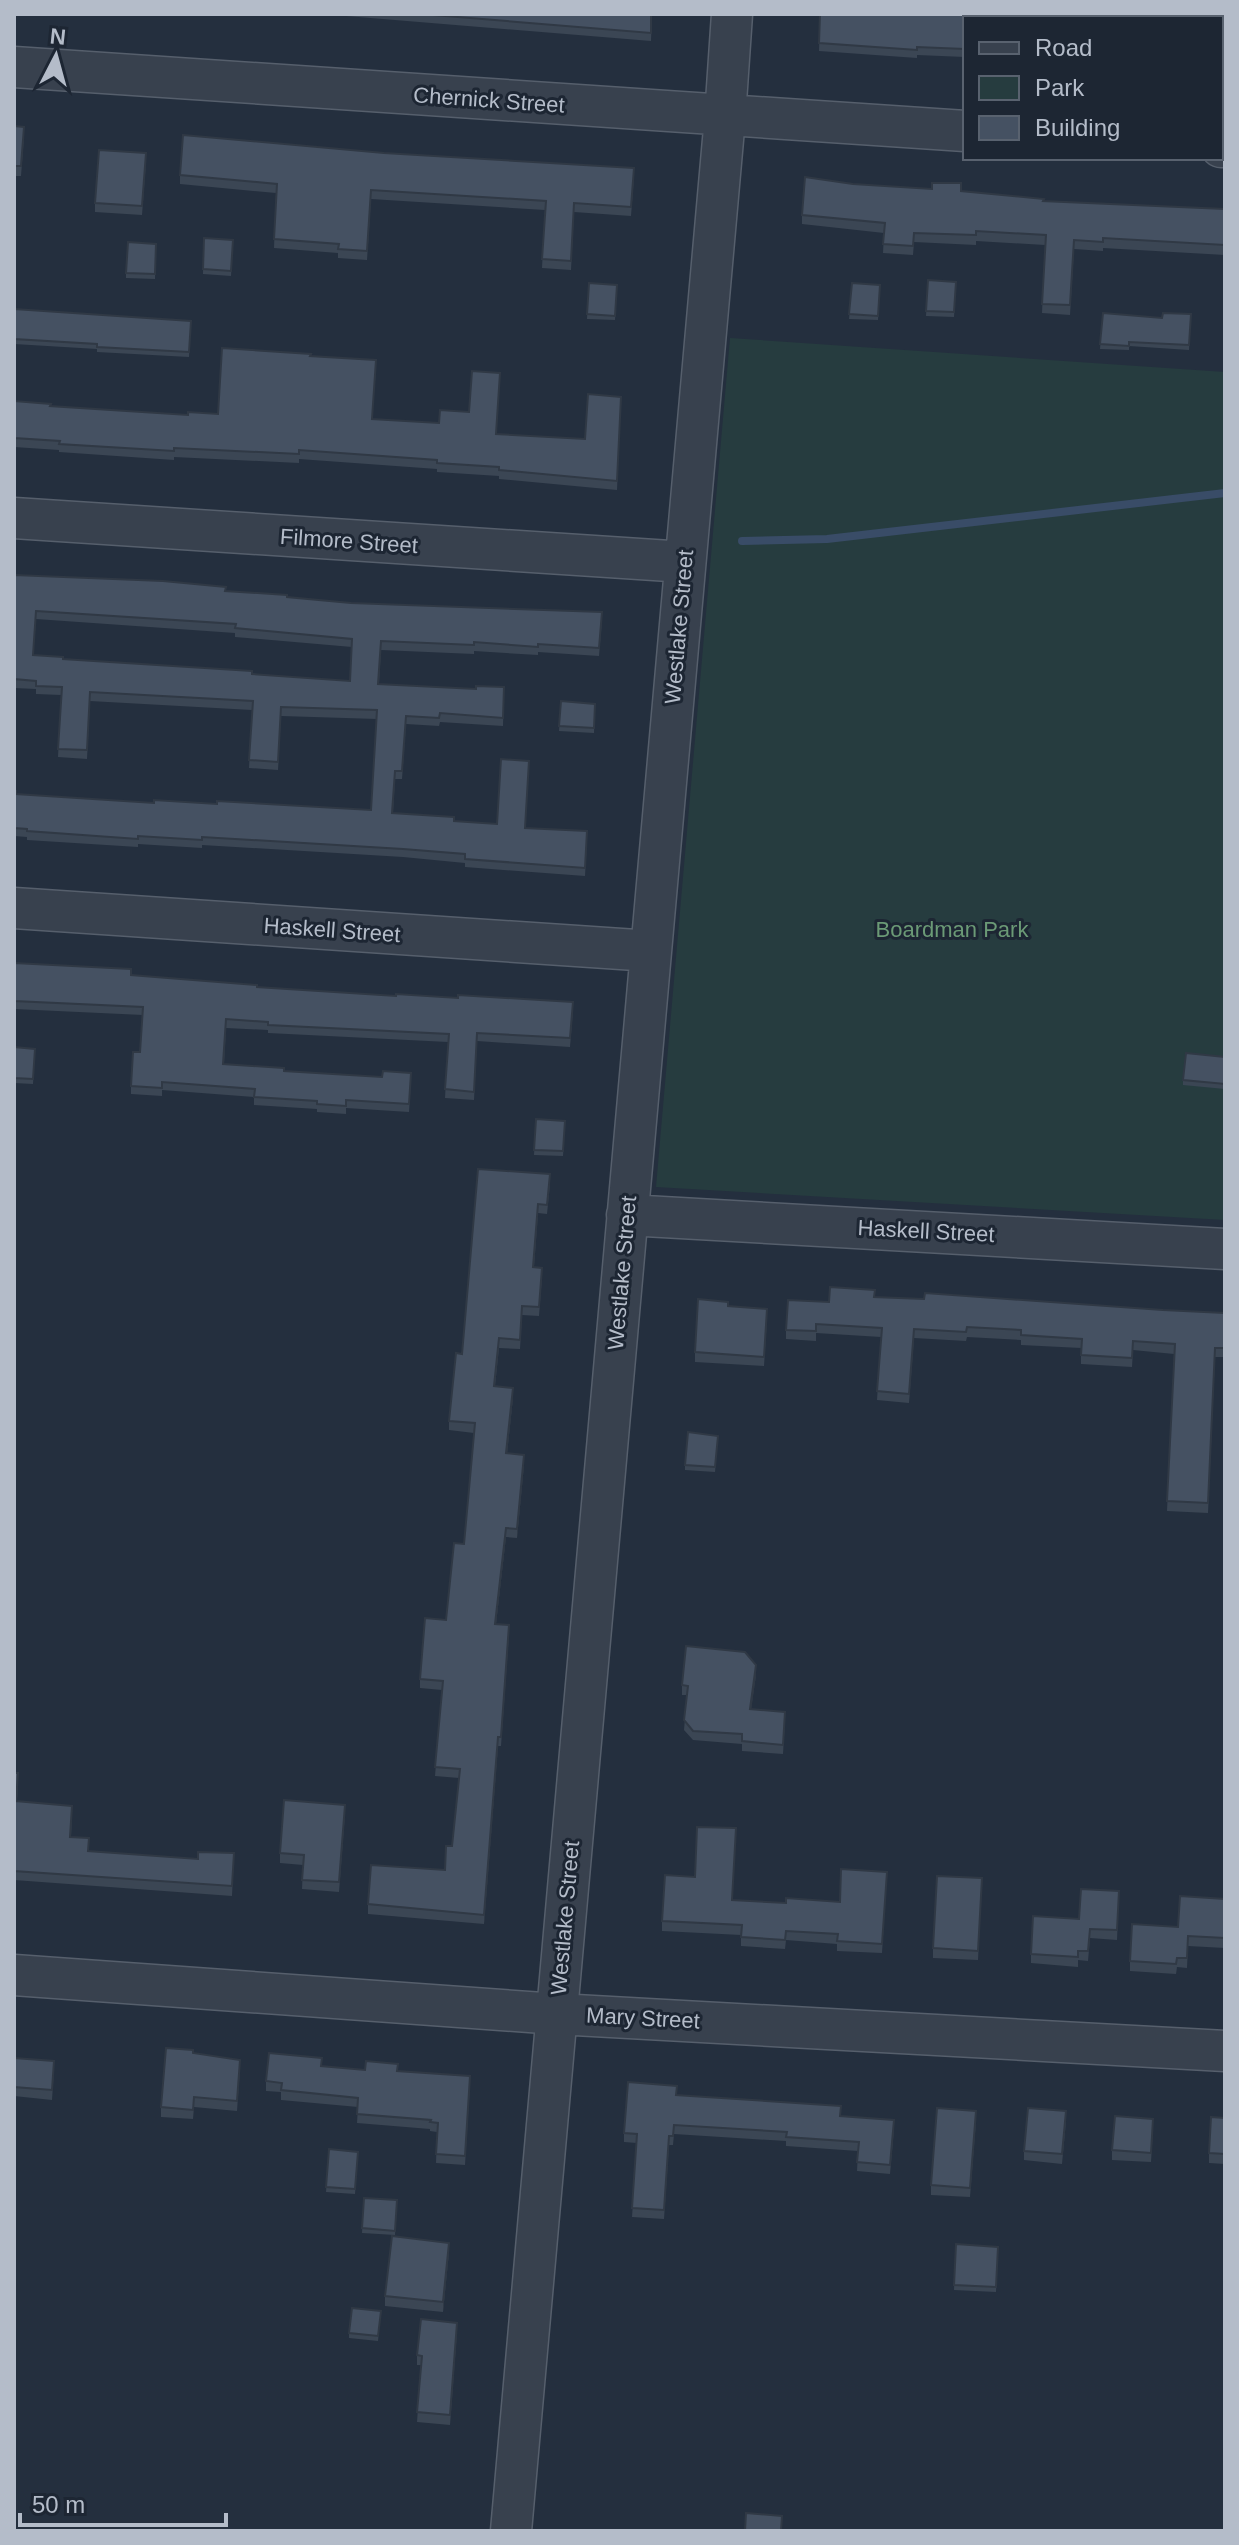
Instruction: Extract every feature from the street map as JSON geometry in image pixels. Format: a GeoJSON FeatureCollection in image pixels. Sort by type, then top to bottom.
{"type":"FeatureCollection","features":[{"type":"Feature","properties":{"kind":"street","name":"Westlake Street"},"geometry":{"type":"LineString","coordinates":[[511,2531],[732,14]]}},
{"type":"Feature","properties":{"kind":"street","name":"Chernick Street"},"geometry":{"type":"LineString","coordinates":[[14,67],[963,131]]}},
{"type":"Feature","properties":{"kind":"street","name":"Filmore Street"},"geometry":{"type":"LineString","coordinates":[[14,518],[685,562]]}},
{"type":"Feature","properties":{"kind":"street","name":"Haskell Street"},"geometry":{"type":"LineString","coordinates":[[14,908],[651,951]]}},
{"type":"Feature","properties":{"kind":"street","name":"Haskell Street"},"geometry":{"type":"LineString","coordinates":[[627,1215],[1225,1249]]}},
{"type":"Feature","properties":{"kind":"street","name":"Mary Street"},"geometry":{"type":"LineString","coordinates":[[14,1975],[557,2014],[1225,2051]]}},
{"type":"Feature","properties":{"kind":"green space","name":"Boardman Park"},"geometry":{"type":"Polygon","coordinates":[[[730,338],[1225,372],[1225,1220],[656,1187],[730,338]]]}},
{"type":"Feature","properties":{"kind":"building"},"geometry":{"type":"Polygon","coordinates":[[[421,14],[651,14],[651,33],[421,14]]]}},
{"type":"Feature","properties":{"kind":"building"},"geometry":{"type":"Polygon","coordinates":[[[820,14],[1225,14],[1225,61],[1223,16],[963,16],[963,49],[917,47],[917,50],[819,43],[820,14]]]}},
{"type":"Feature","properties":{"kind":"building"},"geometry":{"type":"Polygon","coordinates":[[[14,126],[24,127],[21,166],[14,166],[14,126]]]}},
{"type":"Feature","properties":{"kind":"building"},"geometry":{"type":"Polygon","coordinates":[[[183,135],[384,153],[634,168],[631,207],[574,203],[571,261],[542,259],[546,201],[371,190],[367,251],[338,249],[339,244],[274,239],[277,184],[180,175],[183,135]]]}},
{"type":"Feature","properties":{"kind":"building"},"geometry":{"type":"Polygon","coordinates":[[[99,150],[146,153],[142,206],[95,203],[99,150]]]}},
{"type":"Feature","properties":{"kind":"building"},"geometry":{"type":"Polygon","coordinates":[[[805,177],[853,184],[932,189],[932,183],[961,183],[961,191],[1043,201],[1225,209],[1225,245],[1103,238],[1103,242],[1074,240],[1070,305],[1042,304],[1046,235],[976,231],[976,235],[914,233],[913,246],[883,244],[885,223],[802,215],[805,177]]]}},
{"type":"Feature","properties":{"kind":"building"},"geometry":{"type":"Polygon","coordinates":[[[204,238],[233,240],[231,271],[203,269],[204,238]]]}},
{"type":"Feature","properties":{"kind":"building"},"geometry":{"type":"Polygon","coordinates":[[[128,242],[156,244],[155,274],[126,273],[128,242]]]}},
{"type":"Feature","properties":{"kind":"building"},"geometry":{"type":"Polygon","coordinates":[[[928,280],[956,282],[954,312],[926,311],[928,280]]]}},
{"type":"Feature","properties":{"kind":"building"},"geometry":{"type":"Polygon","coordinates":[[[589,283],[617,285],[615,316],[587,314],[589,283]]]}},
{"type":"Feature","properties":{"kind":"building"},"geometry":{"type":"Polygon","coordinates":[[[852,283],[880,285],[878,316],[849,314],[852,283]]]}},
{"type":"Feature","properties":{"kind":"building"},"geometry":{"type":"Polygon","coordinates":[[[14,309],[191,321],[189,352],[14,339],[14,309]]]}},
{"type":"Feature","properties":{"kind":"building"},"geometry":{"type":"Polygon","coordinates":[[[1103,313],[1162,318],[1163,313],[1191,314],[1189,345],[1100,344],[1103,313]]]}},
{"type":"Feature","properties":{"kind":"building"},"geometry":{"type":"Polygon","coordinates":[[[222,348],[376,360],[372,419],[439,423],[440,410],[469,412],[472,371],[500,373],[496,434],[585,439],[588,394],[621,397],[617,481],[437,463],[437,460],[299,450],[299,454],[174,448],[174,451],[14,438],[14,401],[188,415],[188,412],[218,414],[222,348]]]}},
{"type":"Feature","properties":{"kind":"building"},"geometry":{"type":"Polygon","coordinates":[[[14,575],[163,581],[226,587],[225,591],[351,603],[602,612],[599,648],[381,641],[378,684],[476,689],[476,686],[504,687],[503,718],[440,713],[439,718],[406,716],[402,771],[395,771],[392,813],[454,817],[454,821],[497,824],[501,759],[529,761],[525,828],[587,831],[585,868],[465,859],[465,854],[403,849],[202,837],[202,840],[138,836],[138,839],[14,828],[14,791],[16,794],[154,803],[154,800],[217,804],[217,801],[371,810],[377,710],[281,707],[278,762],[249,760],[253,701],[90,692],[87,750],[58,749],[62,687],[36,686],[36,681],[14,679],[14,575]],[[36,611],[33,655],[350,681],[352,639],[235,628],[236,624],[36,611]]]}},
{"type":"Feature","properties":{"kind":"building"},"geometry":{"type":"Polygon","coordinates":[[[561,701],[595,704],[594,728],[559,726],[561,701]]]}},
{"type":"Feature","properties":{"kind":"building"},"geometry":{"type":"Polygon","coordinates":[[[14,963],[131,969],[131,975],[257,987],[573,1002],[570,1038],[477,1033],[474,1092],[445,1089],[449,1034],[268,1025],[268,1022],[226,1019],[223,1064],[382,1077],[383,1071],[411,1073],[409,1104],[346,1100],[346,1106],[254,1097],[255,1089],[162,1082],[162,1088],[131,1086],[133,1052],[140,1052],[143,1007],[14,1001],[14,963]]]}},
{"type":"Feature","properties":{"kind":"building"},"geometry":{"type":"Polygon","coordinates":[[[14,1047],[35,1049],[33,1079],[14,1078],[14,1047]]]}},
{"type":"Feature","properties":{"kind":"building"},"geometry":{"type":"Polygon","coordinates":[[[1186,1053],[1225,1057],[1225,1084],[1183,1080],[1186,1053]]]}},
{"type":"Feature","properties":{"kind":"building"},"geometry":{"type":"Polygon","coordinates":[[[536,1119],[565,1121],[563,1151],[534,1150],[536,1119]]]}},
{"type":"Feature","properties":{"kind":"building"},"geometry":{"type":"Polygon","coordinates":[[[478,1169],[550,1174],[547,1205],[538,1204],[533,1267],[542,1268],[539,1307],[522,1306],[520,1340],[499,1338],[494,1386],[513,1388],[506,1453],[524,1455],[517,1529],[506,1528],[495,1624],[509,1625],[484,1915],[368,1904],[371,1865],[445,1870],[446,1846],[452,1846],[460,1769],[435,1767],[443,1681],[420,1679],[425,1618],[446,1620],[454,1543],[464,1544],[475,1423],[449,1421],[456,1353],[462,1354],[478,1169]]]}},
{"type":"Feature","properties":{"kind":"building"},"geometry":{"type":"Polygon","coordinates":[[[830,1287],[875,1290],[874,1297],[924,1299],[925,1293],[1225,1313],[1225,1348],[1215,1348],[1208,1503],[1167,1501],[1175,1344],[1133,1341],[1132,1358],[1081,1355],[1082,1339],[1021,1335],[1021,1330],[967,1327],[966,1332],[914,1329],[909,1394],[877,1391],[882,1328],[816,1324],[816,1331],[786,1330],[788,1300],[829,1302],[830,1287]]]}},
{"type":"Feature","properties":{"kind":"building"},"geometry":{"type":"Polygon","coordinates":[[[698,1299],[728,1302],[728,1306],[767,1309],[764,1357],[695,1352],[698,1299]]]}},
{"type":"Feature","properties":{"kind":"building"},"geometry":{"type":"Polygon","coordinates":[[[688,1432],[718,1436],[715,1467],[685,1465],[688,1432]]]}},
{"type":"Feature","properties":{"kind":"building"},"geometry":{"type":"Polygon","coordinates":[[[686,1646],[745,1652],[756,1665],[750,1709],[785,1712],[783,1745],[742,1741],[742,1734],[693,1731],[684,1720],[688,1686],[682,1685],[686,1646]]]}},
{"type":"Feature","properties":{"kind":"building"},"geometry":{"type":"Polygon","coordinates":[[[14,1773],[18,1773],[16,1801],[72,1806],[70,1837],[89,1838],[88,1851],[198,1859],[198,1852],[234,1853],[232,1886],[14,1871],[14,1773]]]}},
{"type":"Feature","properties":{"kind":"building"},"geometry":{"type":"Polygon","coordinates":[[[284,1800],[345,1805],[339,1882],[302,1880],[304,1855],[280,1853],[284,1800]]]}},
{"type":"Feature","properties":{"kind":"building"},"geometry":{"type":"Polygon","coordinates":[[[697,1827],[736,1828],[732,1900],[786,1903],[786,1898],[840,1902],[841,1869],[887,1872],[882,1944],[837,1941],[838,1934],[786,1931],[785,1940],[741,1937],[742,1925],[662,1921],[665,1875],[695,1877],[697,1827]]]}},
{"type":"Feature","properties":{"kind":"building"},"geometry":{"type":"Polygon","coordinates":[[[937,1876],[982,1878],[978,1951],[933,1948],[937,1876]]]}},
{"type":"Feature","properties":{"kind":"building"},"geometry":{"type":"Polygon","coordinates":[[[1081,1889],[1119,1891],[1117,1930],[1090,1929],[1088,1951],[1078,1951],[1078,1957],[1031,1954],[1033,1916],[1079,1919],[1081,1889]]]}},
{"type":"Feature","properties":{"kind":"building"},"geometry":{"type":"Polygon","coordinates":[[[1180,1896],[1225,1899],[1225,1938],[1188,1936],[1187,1958],[1177,1958],[1176,1964],[1130,1961],[1132,1924],[1178,1927],[1180,1896]]]}},
{"type":"Feature","properties":{"kind":"building"},"geometry":{"type":"Polygon","coordinates":[[[166,2048],[240,2060],[237,2101],[194,2097],[193,2110],[161,2107],[166,2048]]]}},
{"type":"Feature","properties":{"kind":"building"},"geometry":{"type":"Polygon","coordinates":[[[269,2053],[322,2058],[321,2066],[365,2070],[366,2061],[398,2064],[397,2071],[470,2076],[465,2156],[436,2154],[438,2123],[431,2120],[357,2114],[358,2098],[281,2090],[282,2083],[266,2081],[269,2053]]]}},
{"type":"Feature","properties":{"kind":"building"},"geometry":{"type":"Polygon","coordinates":[[[14,2058],[54,2061],[52,2090],[14,2087],[14,2058]]]}},
{"type":"Feature","properties":{"kind":"building"},"geometry":{"type":"Polygon","coordinates":[[[628,2082],[677,2086],[676,2095],[841,2106],[840,2116],[894,2120],[890,2165],[857,2162],[859,2142],[786,2137],[787,2132],[674,2125],[673,2136],[669,2136],[664,2210],[632,2208],[637,2134],[624,2133],[628,2082]]]}},
{"type":"Feature","properties":{"kind":"building"},"geometry":{"type":"Polygon","coordinates":[[[937,2108],[976,2111],[970,2188],[931,2185],[937,2108]]]}},
{"type":"Feature","properties":{"kind":"building"},"geometry":{"type":"Polygon","coordinates":[[[1028,2108],[1066,2111],[1062,2154],[1024,2151],[1028,2108]]]}},
{"type":"Feature","properties":{"kind":"building"},"geometry":{"type":"Polygon","coordinates":[[[1115,2116],[1153,2119],[1151,2153],[1112,2150],[1115,2116]]]}},
{"type":"Feature","properties":{"kind":"building"},"geometry":{"type":"Polygon","coordinates":[[[1211,2117],[1225,2118],[1225,2154],[1209,2153],[1211,2117]]]}},
{"type":"Feature","properties":{"kind":"building"},"geometry":{"type":"Polygon","coordinates":[[[329,2149],[358,2152],[355,2189],[326,2187],[329,2149]]]}},
{"type":"Feature","properties":{"kind":"building"},"geometry":{"type":"Polygon","coordinates":[[[364,2198],[397,2200],[395,2231],[362,2228],[364,2198]]]}},
{"type":"Feature","properties":{"kind":"building"},"geometry":{"type":"Polygon","coordinates":[[[392,2236],[449,2243],[443,2302],[385,2296],[392,2236]]]}},
{"type":"Feature","properties":{"kind":"building"},"geometry":{"type":"Polygon","coordinates":[[[956,2244],[998,2247],[996,2287],[954,2285],[956,2244]]]}},
{"type":"Feature","properties":{"kind":"building"},"geometry":{"type":"Polygon","coordinates":[[[352,2308],[381,2311],[378,2336],[349,2333],[352,2308]]]}},
{"type":"Feature","properties":{"kind":"building"},"geometry":{"type":"Polygon","coordinates":[[[421,2319],[457,2323],[450,2415],[417,2412],[422,2356],[417,2355],[421,2319]]]}},
{"type":"Feature","properties":{"kind":"building"},"geometry":{"type":"Polygon","coordinates":[[[746,2513],[782,2516],[781,2531],[745,2531],[746,2513]]]}},
{"type":"Feature","properties":{"kind":"waterway"},"geometry":{"type":"LineString","coordinates":[[742,541],[827,539],[1225,493]]}}]}
